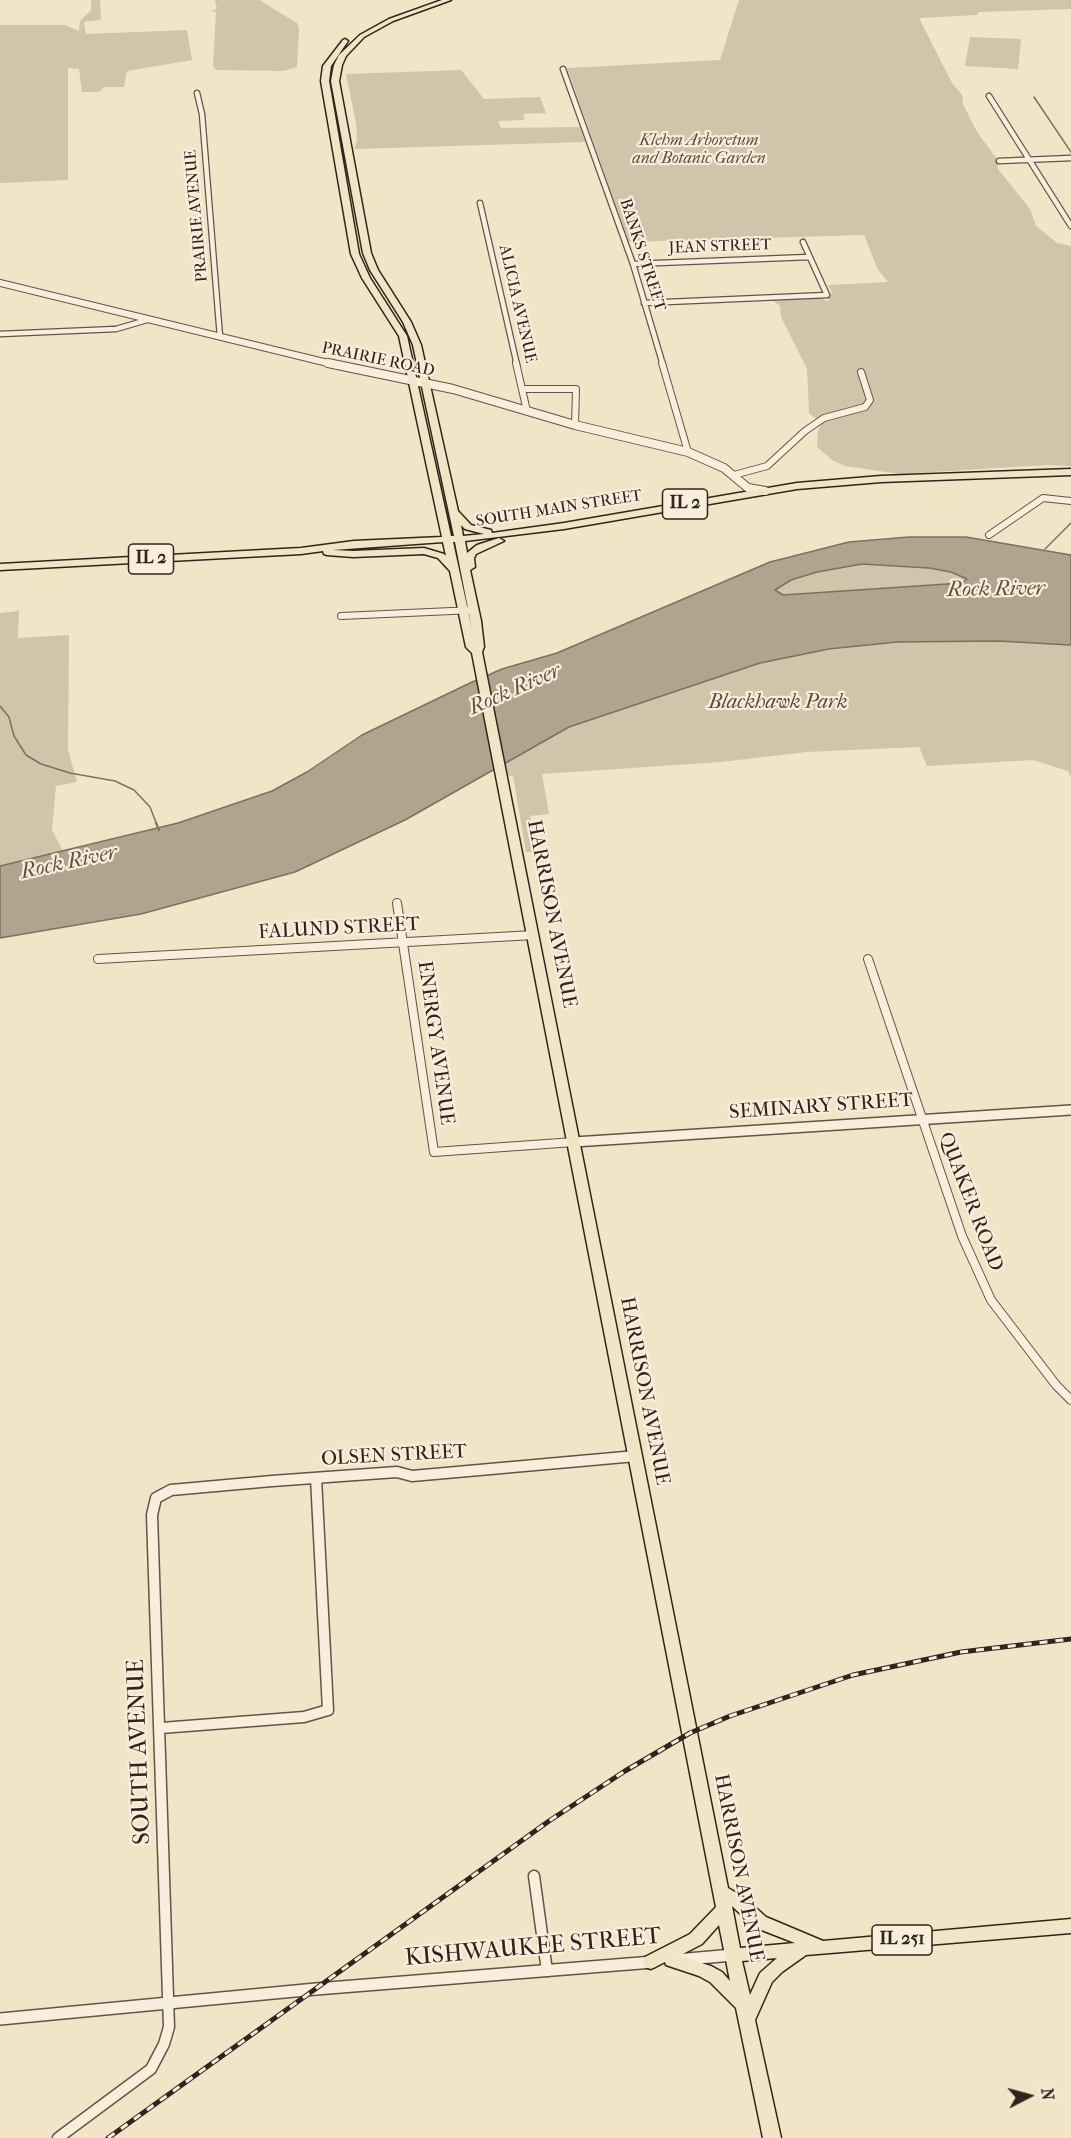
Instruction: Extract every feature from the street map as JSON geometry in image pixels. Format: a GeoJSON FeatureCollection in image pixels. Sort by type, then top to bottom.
{"type":"FeatureCollection","features":[{"type":"Feature","properties":{"kind":"main road"},"geometry":{"type":"LineString","coordinates":[[439,0],[407,9],[367,26],[340,46],[327,66],[325,75],[356,254],[366,278],[403,336],[471,647],[477,652],[479,647],[474,608],[414,335],[374,270],[367,253],[335,75],[343,55],[362,36],[391,20],[448,0]]}},
{"type":"Feature","properties":{"kind":"main road"},"geometry":{"type":"LineString","coordinates":[[399,542],[429,536],[440,526],[433,472]]}},
{"type":"Feature","properties":{"kind":"main road","name":"SOUTH MAIN STREET"},"geometry":{"type":"LineString","coordinates":[[301,551],[326,552],[460,542],[765,491],[859,480],[1071,476]]}},
{"type":"Feature","properties":{"kind":"main road","name":"SOUTH MAIN STREET"},"geometry":{"type":"LineString","coordinates":[[460,542],[500,542],[818,490],[1071,476]]}},
{"type":"Feature","properties":{"kind":"main road"},"geometry":{"type":"LineString","coordinates":[[453,507],[463,524],[483,532],[585,522]]}},
{"type":"Feature","properties":{"kind":"main road","name":"SOUTH MAIN STREET"},"geometry":{"type":"LineString","coordinates":[[0,567],[301,551],[399,542],[448,543]]}},
{"type":"Feature","properties":{"kind":"main road"},"geometry":{"type":"LineString","coordinates":[[474,608],[476,594],[469,558],[480,547],[500,542]]}},
{"type":"Feature","properties":{"kind":"main road"},"geometry":{"type":"LineString","coordinates":[[326,552],[431,552],[447,561],[454,573]]}},
{"type":"Feature","properties":{"kind":"main road","name":"HARRISON AVENUE"},"geometry":{"type":"LineString","coordinates":[[477,652],[733,1955],[772,2138]]}},
{"type":"Feature","properties":{"kind":"main road"},"geometry":{"type":"LineString","coordinates":[[721,1892],[739,1903],[760,1922],[813,1947]]}},
{"type":"Feature","properties":{"kind":"main road"},"geometry":{"type":"LineString","coordinates":[[651,1962],[696,1939],[724,1909]]}},
{"type":"Feature","properties":{"kind":"main road","name":"KISHWAUKEE STREET"},"geometry":{"type":"LineString","coordinates":[[733,1955],[1071,1926]]}},
{"type":"Feature","properties":{"kind":"main road"},"geometry":{"type":"LineString","coordinates":[[672,1960],[716,1977],[746,2013],[766,1978],[776,1967],[813,1947]]}},
{"type":"Feature","properties":{"kind":"street","name":"BANKS STREET"},"geometry":{"type":"LineString","coordinates":[[563,69],[633,264],[688,452]]}},
{"type":"Feature","properties":{"kind":"street","name":"PRAIRIE AVENUE"},"geometry":{"type":"LineString","coordinates":[[197,93],[202,114],[220,337]]}},
{"type":"Feature","properties":{"kind":"street"},"geometry":{"type":"LineString","coordinates":[[989,96],[1071,226]]}},
{"type":"Feature","properties":{"kind":"street"},"geometry":{"type":"LineString","coordinates":[[999,161],[1071,158]]}},
{"type":"Feature","properties":{"kind":"street","name":"ALICIA AVENUE"},"geometry":{"type":"LineString","coordinates":[[480,203],[527,411]]}},
{"type":"Feature","properties":{"kind":"street"},"geometry":{"type":"LineString","coordinates":[[644,303],[827,295],[803,242]]}},
{"type":"Feature","properties":{"kind":"street","name":"JEAN STREET"},"geometry":{"type":"LineString","coordinates":[[633,264],[809,257]]}},
{"type":"Feature","properties":{"kind":"street","name":"PRAIRIE ROAD"},"geometry":{"type":"LineString","coordinates":[[0,283],[147,320],[414,381],[575,425],[688,452],[734,475],[741,484]]}},
{"type":"Feature","properties":{"kind":"street"},"geometry":{"type":"LineString","coordinates":[[0,334],[116,329],[147,320]]}},
{"type":"Feature","properties":{"kind":"street"},"geometry":{"type":"LineString","coordinates":[[734,475],[767,466],[805,431],[824,418],[866,407],[870,400],[861,372]]}},
{"type":"Feature","properties":{"kind":"street"},"geometry":{"type":"LineString","coordinates":[[522,389],[555,387],[576,389],[575,425]]}},
{"type":"Feature","properties":{"kind":"street"},"geometry":{"type":"LineString","coordinates":[[733,496],[741,492],[741,484],[753,490],[765,491]]}},
{"type":"Feature","properties":{"kind":"street"},"geometry":{"type":"LineString","coordinates":[[989,535],[1043,498],[1071,501]]}},
{"type":"Feature","properties":{"kind":"street"},"geometry":{"type":"LineString","coordinates":[[341,616],[463,611],[474,608]]}},
{"type":"Feature","properties":{"kind":"street","name":"ENERGY AVENUE"},"geometry":{"type":"LineString","coordinates":[[397,903],[434,1152],[574,1142]]}},
{"type":"Feature","properties":{"kind":"street","name":"FALUND STREET"},"geometry":{"type":"LineString","coordinates":[[98,959],[404,944],[534,935]]}},
{"type":"Feature","properties":{"kind":"street","name":"QUAKER ROAD"},"geometry":{"type":"LineString","coordinates":[[868,959],[962,1236],[991,1300],[1056,1385],[1071,1400]]}},
{"type":"Feature","properties":{"kind":"street","name":"SEMINARY STREET"},"geometry":{"type":"LineString","coordinates":[[574,1142],[1071,1110]]}},
{"type":"Feature","properties":{"kind":"street","name":"OLSEN STREET"},"geometry":{"type":"LineString","coordinates":[[156,1498],[171,1490],[397,1472],[412,1476],[636,1456]]}},
{"type":"Feature","properties":{"kind":"street"},"geometry":{"type":"LineString","coordinates":[[161,1728],[304,1717],[328,1710],[316,1478]]}},
{"type":"Feature","properties":{"kind":"street","name":"SOUTH AVENUE"},"geometry":{"type":"LineString","coordinates":[[58,2138],[151,2069],[166,2035],[168,2005],[161,1728],[152,1515],[156,1498]]}},
{"type":"Feature","properties":{"kind":"street"},"geometry":{"type":"LineString","coordinates":[[534,1876],[547,1971]]}},
{"type":"Feature","properties":{"kind":"street","name":"KISHWAUKEE STREET"},"geometry":{"type":"LineString","coordinates":[[0,2019],[168,2005],[315,1989],[733,1955]]}},
{"type":"Feature","properties":{"kind":"green space"},"geometry":{"type":"Polygon","coordinates":[[[91,0],[100,0],[101,20],[84,22],[86,34],[187,30],[192,60],[127,71],[124,87],[104,87],[99,92],[82,92],[79,69],[68,68],[68,180],[0,183],[0,25],[65,25],[79,31],[80,21],[91,10],[91,0]]]}},
{"type":"Feature","properties":{"kind":"green space"},"geometry":{"type":"Polygon","coordinates":[[[215,0],[259,0],[297,23],[299,29],[297,67],[283,71],[216,70],[213,66],[216,12],[211,11],[217,9],[215,0]]]}},
{"type":"Feature","properties":{"kind":"green space","name":"Klehm Arboretum and Botanic Garden"},"geometry":{"type":"Polygon","coordinates":[[[739,0],[1071,0],[1071,9],[979,12],[977,15],[919,18],[952,83],[962,95],[963,104],[977,132],[997,159],[998,169],[1030,209],[1036,226],[1057,243],[1071,246],[1071,466],[1046,465],[900,474],[845,466],[832,460],[817,447],[818,431],[822,423],[809,413],[807,369],[781,317],[780,306],[772,300],[821,298],[829,302],[827,296],[832,293],[828,285],[888,282],[878,270],[864,235],[629,242],[567,68],[720,60],[739,0]]]}},
{"type":"Feature","properties":{"kind":"green space"},"geometry":{"type":"Polygon","coordinates":[[[970,37],[1021,39],[1018,69],[965,66],[970,37]]]}},
{"type":"Feature","properties":{"kind":"green space"},"geometry":{"type":"Polygon","coordinates":[[[461,70],[484,99],[540,97],[546,113],[524,114],[524,120],[498,121],[501,128],[580,127],[585,142],[354,149],[357,140],[356,123],[346,74],[461,70]]]}},
{"type":"Feature","properties":{"kind":"green space"},"geometry":{"type":"Polygon","coordinates":[[[862,564],[929,568],[951,572],[967,579],[962,583],[783,595],[775,590],[791,580],[817,572],[862,564]]]}},
{"type":"Feature","properties":{"kind":"green space"},"geometry":{"type":"Polygon","coordinates":[[[19,611],[18,638],[69,635],[68,750],[77,782],[56,786],[52,830],[63,851],[0,866],[0,613],[19,611]]]}},
{"type":"Feature","properties":{"kind":"green space","name":"Blackhawk Park"},"geometry":{"type":"Polygon","coordinates":[[[998,641],[1071,645],[1071,777],[1068,771],[1033,760],[927,766],[919,747],[807,752],[721,762],[542,774],[549,814],[530,816],[538,852],[526,852],[513,776],[507,776],[504,762],[569,727],[752,665],[804,653],[897,642],[998,641]]]}},
{"type":"Feature","properties":{"kind":"water","name":"Rock River"},"geometry":{"type":"Polygon","coordinates":[[[909,537],[966,537],[1071,555],[1071,645],[998,641],[897,642],[829,649],[760,663],[569,727],[405,820],[295,872],[141,914],[0,938],[0,866],[178,823],[272,791],[307,772],[362,735],[502,669],[557,653],[770,562],[849,542],[909,537]],[[862,564],[817,572],[791,580],[775,590],[783,595],[962,583],[967,579],[951,572],[929,568],[862,564]]]}},
{"type":"Feature","properties":{"kind":"waterway"},"geometry":{"type":"LineString","coordinates":[[1034,97],[1071,152]]}},
{"type":"Feature","properties":{"kind":"waterway"},"geometry":{"type":"LineString","coordinates":[[1045,549],[1071,523]]}},
{"type":"Feature","properties":{"kind":"waterway"},"geometry":{"type":"LineString","coordinates":[[0,706],[9,717],[14,736],[26,755],[41,764],[70,773],[115,781],[134,790],[150,807],[157,825]]}},
{"type":"Feature","properties":{"kind":"waterway"},"geometry":{"type":"LineString","coordinates":[[156,823],[159,830]]}},
{"type":"Feature","properties":{"kind":"railway"},"geometry":{"type":"LineString","coordinates":[[108,2138],[549,1821],[625,1771],[690,1733],[730,1716],[853,1675],[961,1652],[1071,1639]]}}]}
